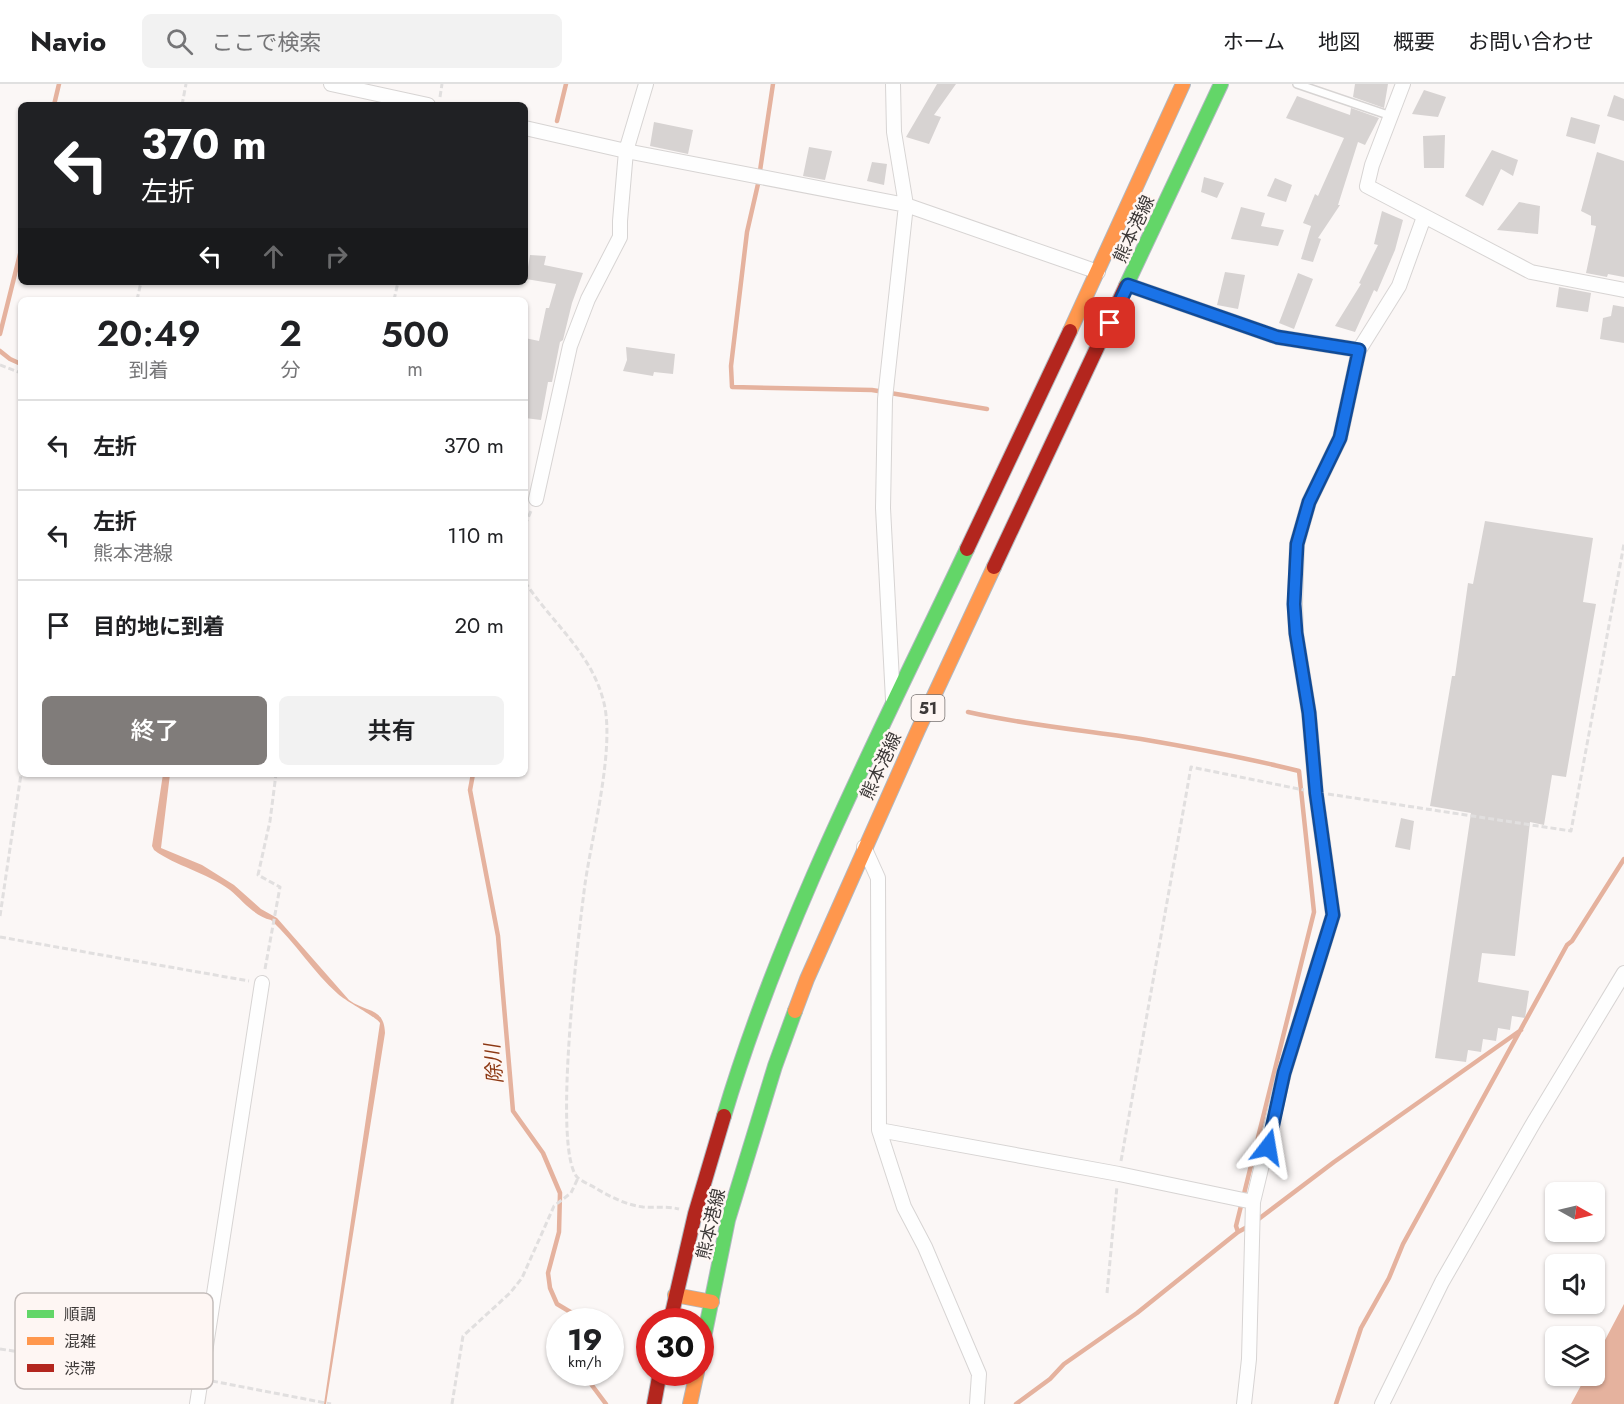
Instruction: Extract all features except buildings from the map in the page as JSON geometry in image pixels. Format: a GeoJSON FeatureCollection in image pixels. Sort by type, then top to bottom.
{"type":"FeatureCollection","features":[{"type":"Feature","properties":{"kind":"main road","name":"熊本港線"},"geometry":{"type":"LineString","coordinates":[[673,1308],[695,1214],[755,1021],[807,888],[1098,272],[1183,84]]}},
{"type":"Feature","properties":{"kind":"main road","name":"熊本港線"},"geometry":{"type":"LineString","coordinates":[[711,1308],[728,1220],[775,1066],[807,979],[864,847],[1221,84]]}},
{"type":"Feature","properties":{"kind":"main road"},"geometry":{"type":"LineString","coordinates":[[675,1295],[712,1302]]}},
{"type":"Feature","properties":{"kind":"main road"},"geometry":{"type":"LineString","coordinates":[[654,1404],[657,1386]]}},
{"type":"Feature","properties":{"kind":"main road"},"geometry":{"type":"LineString","coordinates":[[690,1404],[694,1386]]}},
{"type":"Feature","properties":{"kind":"street"},"geometry":{"type":"LineString","coordinates":[[332,84],[414,102]]}},
{"type":"Feature","properties":{"kind":"street"},"geometry":{"type":"LineString","coordinates":[[536,499],[570,346],[588,299],[620,237],[626,151],[646,84]]}},
{"type":"Feature","properties":{"kind":"street"},"geometry":{"type":"LineString","coordinates":[[893,84],[894,132],[906,205],[885,410],[883,508],[894,701]]}},
{"type":"Feature","properties":{"kind":"street"},"geometry":{"type":"LineString","coordinates":[[1403,84],[1372,165],[1367,186],[1531,272],[1624,290]]}},
{"type":"Feature","properties":{"kind":"street"},"geometry":{"type":"LineString","coordinates":[[528,129],[626,151],[906,205],[1098,272]]}},
{"type":"Feature","properties":{"kind":"street"},"geometry":{"type":"LineString","coordinates":[[1244,1404],[1249,1359],[1253,1202],[1284,1073],[1333,915],[1316,793],[1309,713],[1296,633],[1294,604],[1297,544],[1309,502],[1340,438],[1359,350],[1399,286],[1424,217]]}},
{"type":"Feature","properties":{"kind":"street"},"geometry":{"type":"LineString","coordinates":[[1128,285],[1277,337],[1359,350]]}},
{"type":"Feature","properties":{"kind":"street"},"geometry":{"type":"LineString","coordinates":[[864,847],[878,878],[879,1131],[904,1207],[925,1247],[979,1374],[977,1404]]}},
{"type":"Feature","properties":{"kind":"street"},"geometry":{"type":"LineString","coordinates":[[1383,1404],[1442,1282],[1540,1112],[1624,973]]}},
{"type":"Feature","properties":{"kind":"street"},"geometry":{"type":"LineString","coordinates":[[213,1301],[262,983]]}},
{"type":"Feature","properties":{"kind":"street"},"geometry":{"type":"LineString","coordinates":[[879,1131],[1119,1174],[1253,1202]]}},
{"type":"Feature","properties":{"kind":"street"},"geometry":{"type":"LineString","coordinates":[[197,1404],[199,1389]]}},
{"type":"Feature","properties":{"kind":"lane"},"geometry":{"type":"LineString","coordinates":[[1297,84],[1390,116]]}},
{"type":"Feature","properties":{"kind":"path"},"geometry":{"type":"LineString","coordinates":[[183,102],[186,84]]}},
{"type":"Feature","properties":{"kind":"path"},"geometry":{"type":"LineString","coordinates":[[439,102],[442,84]]}},
{"type":"Feature","properties":{"kind":"path"},"geometry":{"type":"LineString","coordinates":[[0,365],[18,372]]}},
{"type":"Feature","properties":{"kind":"path"},"geometry":{"type":"LineString","coordinates":[[1107,1293],[1119,1174],[1191,767],[1316,793],[1571,831],[1624,544]]}},
{"type":"Feature","properties":{"kind":"path"},"geometry":{"type":"LineString","coordinates":[[528,586],[568,634],[587,663],[604,703],[606,720],[602,781],[585,885],[566,1089],[568,1146],[572,1167],[578,1178],[628,1204],[675,1208],[695,1214]]}},
{"type":"Feature","properties":{"kind":"path"},"geometry":{"type":"LineString","coordinates":[[0,916],[21,777]]}},
{"type":"Feature","properties":{"kind":"path"},"geometry":{"type":"LineString","coordinates":[[0,937],[262,983],[280,888],[258,875],[270,821],[276,777]]}},
{"type":"Feature","properties":{"kind":"path"},"geometry":{"type":"LineString","coordinates":[[452,1404],[463,1336],[510,1293],[522,1278],[554,1206],[571,1193],[578,1178]]}},
{"type":"Feature","properties":{"kind":"path"},"geometry":{"type":"LineString","coordinates":[[0,1349],[15,1351]]}},
{"type":"Feature","properties":{"kind":"path"},"geometry":{"type":"LineString","coordinates":[[213,1381],[331,1404]]}},
{"type":"Feature","properties":{"kind":"shaded area"},"geometry":{"type":"Polygon","coordinates":[[[163,777],[170,777],[161,848],[202,865],[234,885],[261,909],[277,918],[349,1000],[378,1015],[384,1025],[385,1033],[326,1404],[324,1404],[380,1023],[338,994],[271,920],[254,912],[221,884],[162,856],[152,846],[163,777]]]}},
{"type":"Feature","properties":{"kind":"shaded area"},"geometry":{"type":"Polygon","coordinates":[[[1624,1304],[1624,1404],[1571,1404],[1581,1386],[1605,1386],[1605,1340],[1624,1304]]]}},
{"type":"Feature","properties":{"kind":"waterway","name":"除川"},"geometry":{"type":"LineString","coordinates":[[55,102],[59,84]]}},
{"type":"Feature","properties":{"kind":"waterway"},"geometry":{"type":"LineString","coordinates":[[557,121],[566,84]]}},
{"type":"Feature","properties":{"kind":"waterway"},"geometry":{"type":"LineString","coordinates":[[773,84],[758,184],[747,232],[731,366],[732,387],[872,390],[987,409]]}},
{"type":"Feature","properties":{"kind":"waterway","name":"除川"},"geometry":{"type":"LineString","coordinates":[[0,334],[18,262]]}},
{"type":"Feature","properties":{"kind":"waterway","name":"除川"},"geometry":{"type":"LineString","coordinates":[[0,351],[18,363]]}},
{"type":"Feature","properties":{"kind":"waterway"},"geometry":{"type":"LineString","coordinates":[[968,712],[1032,724],[1161,742],[1299,771],[1314,912],[1236,1226],[1238,1232]]}},
{"type":"Feature","properties":{"kind":"waterway","name":"除川"},"geometry":{"type":"LineString","coordinates":[[472,777],[470,790],[498,936],[513,1111],[543,1153],[560,1193],[559,1232],[548,1273],[550,1288],[557,1304],[564,1308]]}},
{"type":"Feature","properties":{"kind":"waterway"},"geometry":{"type":"LineString","coordinates":[[1336,1404],[1361,1328],[1389,1278],[1403,1244],[1567,945],[1572,941],[1624,859]]}},
{"type":"Feature","properties":{"kind":"waterway"},"geometry":{"type":"LineString","coordinates":[[1256,1221],[1334,1162],[1521,1030]]}},
{"type":"Feature","properties":{"kind":"waterway"},"geometry":{"type":"LineString","coordinates":[[1016,1404],[1050,1379],[1064,1364],[1137,1313],[1238,1232],[1249,1226]]}},
{"type":"Feature","properties":{"kind":"waterway","name":"除川"},"geometry":{"type":"LineString","coordinates":[[592,1386],[606,1404]]}},
{"type":"Feature","properties":{"kind":"traffic: fast"},"geometry":{"type":"LineString","coordinates":[[1126,286],[1221,84]]}},
{"type":"Feature","properties":{"kind":"traffic: fast"},"geometry":{"type":"LineString","coordinates":[[724,1116],[774,970],[804,899],[867,758],[967,549]]}},
{"type":"Feature","properties":{"kind":"traffic: fast"},"geometry":{"type":"LineString","coordinates":[[710,1308],[728,1220],[775,1066],[795,1011]]}},
{"type":"Feature","properties":{"kind":"traffic: slow"},"geometry":{"type":"LineString","coordinates":[[1070,331],[1183,84]]}},
{"type":"Feature","properties":{"kind":"traffic: slow"},"geometry":{"type":"LineString","coordinates":[[795,1011],[807,979],[918,730],[994,567]]}},
{"type":"Feature","properties":{"kind":"traffic: slow"},"geometry":{"type":"LineString","coordinates":[[675,1295],[712,1302]]}},
{"type":"Feature","properties":{"kind":"traffic: slow"},"geometry":{"type":"LineString","coordinates":[[690,1404],[694,1386]]}},
{"type":"Feature","properties":{"kind":"traffic: jam"},"geometry":{"type":"LineString","coordinates":[[994,567],[1126,286]]}},
{"type":"Feature","properties":{"kind":"traffic: jam"},"geometry":{"type":"LineString","coordinates":[[967,549],[1070,331]]}},
{"type":"Feature","properties":{"kind":"traffic: jam"},"geometry":{"type":"LineString","coordinates":[[673,1308],[695,1214],[724,1116]]}},
{"type":"Feature","properties":{"kind":"traffic: jam"},"geometry":{"type":"LineString","coordinates":[[654,1404],[657,1386]]}},
{"type":"Feature","properties":{"kind":"route"},"geometry":{"type":"LineString","coordinates":[[1110,323],[1128,285],[1277,337],[1359,350],[1340,438],[1309,502],[1297,544],[1294,604],[1296,633],[1309,713],[1316,793],[1333,915],[1284,1073],[1268,1147]]}}]}
